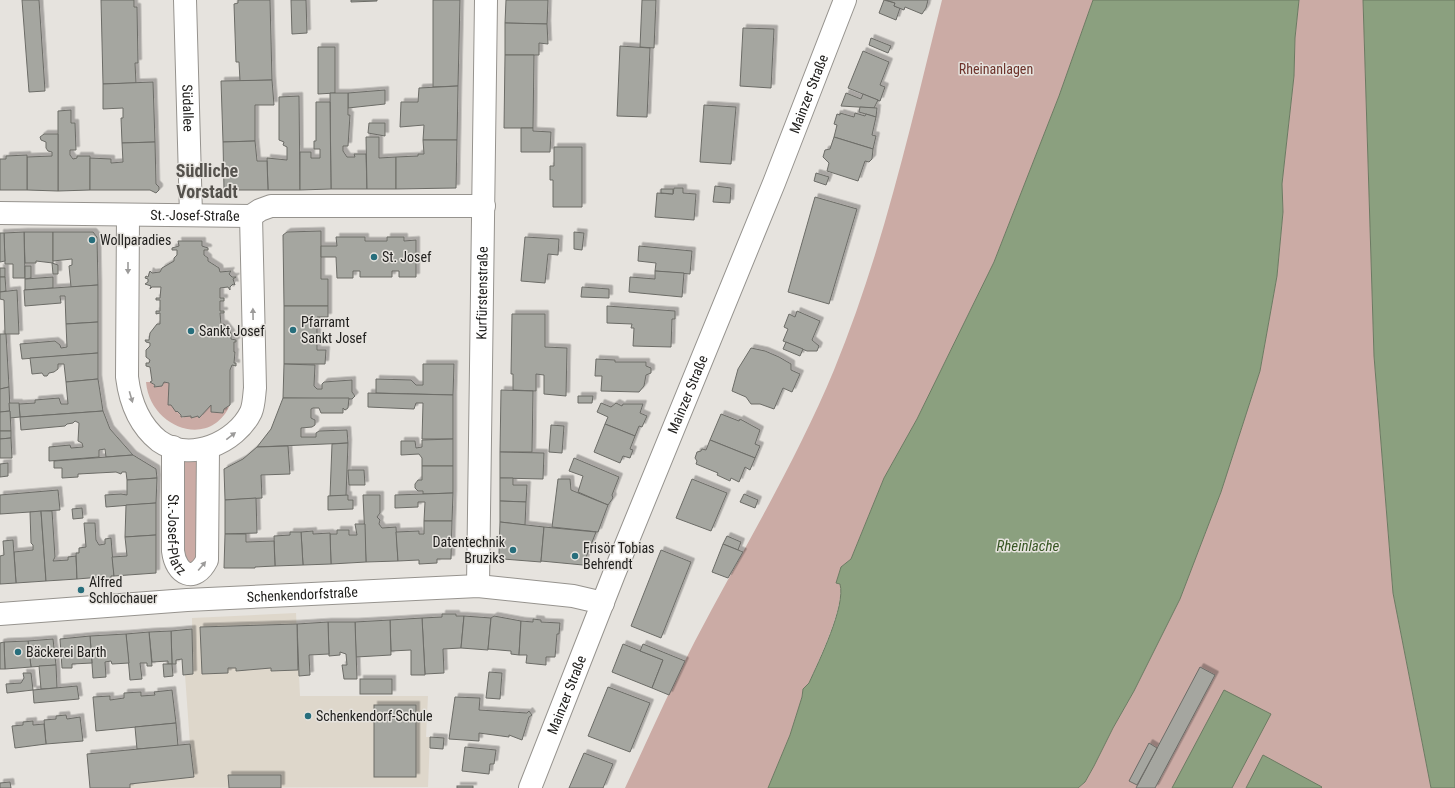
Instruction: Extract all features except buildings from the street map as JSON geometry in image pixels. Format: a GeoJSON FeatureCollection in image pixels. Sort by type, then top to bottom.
{"type":"FeatureCollection","features":[{"type":"Feature","properties":{"kind":"street","name":"Südallee"},"geometry":{"type":"LineString","coordinates":[[185,0],[190,215]]}},
{"type":"Feature","properties":{"kind":"street","name":"Kurfürstenstraße"},"geometry":{"type":"LineString","coordinates":[[478,586],[486,0]]}},
{"type":"Feature","properties":{"kind":"street","name":"Mainzer Straße"},"geometry":{"type":"LineString","coordinates":[[530,788],[603,603],[774,183],[845,0]]}},
{"type":"Feature","properties":{"kind":"street","name":"St.-Josef-Straße"},"geometry":{"type":"LineString","coordinates":[[0,213],[251,216],[260,210],[271,206],[484,206]]}},
{"type":"Feature","properties":{"kind":"street"},"geometry":{"type":"LineString","coordinates":[[128,214],[128,377],[130,395],[136,412],[146,428],[160,441],[173,447],[189,450],[208,448],[226,440],[242,427],[252,411],[255,388],[251,216]]}},
{"type":"Feature","properties":{"kind":"street","name":"St.-Josef-Platz"},"geometry":{"type":"LineString","coordinates":[[173,447],[173,556],[176,566],[182,572],[189,574],[203,568],[206,560],[208,448]]}},
{"type":"Feature","properties":{"kind":"street","name":"Schenkendorfstraße"},"geometry":{"type":"LineString","coordinates":[[0,614],[187,600],[478,586],[573,596],[603,603]]}},
{"type":"Feature","properties":{"kind":"shaded area","name":"Schenkendorf-Schule"},"geometry":{"type":"Polygon","coordinates":[[[296,613],[300,696],[428,696],[426,737],[430,737],[428,787],[90,788],[87,754],[190,744],[185,675],[193,674],[192,618],[296,613]]]}},
{"type":"Feature","properties":{"kind":"green space","name":"Rheinanlagen"},"geometry":{"type":"Polygon","coordinates":[[[942,0],[1093,0],[1059,96],[994,262],[917,419],[884,478],[851,559],[841,567],[836,583],[840,584],[841,594],[835,619],[825,647],[809,683],[803,689],[802,697],[790,735],[768,788],[625,788],[686,659],[768,507],[819,405],[834,370],[882,233],[942,0]]]}},
{"type":"Feature","properties":{"kind":"green space"},"geometry":{"type":"Polygon","coordinates":[[[1299,0],[1363,0],[1374,356],[1393,593],[1431,788],[1078,788],[1085,782],[1094,766],[1134,691],[1180,599],[1221,492],[1260,371],[1277,276],[1283,212],[1282,184],[1294,76],[1295,38],[1299,0]]]}},
{"type":"Feature","properties":{"kind":"green space"},"geometry":{"type":"Polygon","coordinates":[[[146,382],[152,382],[155,387],[156,385],[162,386],[164,382],[169,383],[169,405],[171,405],[183,418],[184,416],[191,416],[191,418],[198,416],[199,418],[211,405],[211,412],[223,413],[224,409],[230,405],[221,419],[209,427],[196,430],[182,428],[169,421],[158,411],[150,398],[146,382]]]}},
{"type":"Feature","properties":{"kind":"green space"},"geometry":{"type":"Polygon","coordinates":[[[185,456],[200,461],[200,552],[194,562],[190,563],[182,557],[181,461],[185,456]]]}},
{"type":"Feature","properties":{"kind":"water","name":"Rheinlache"},"geometry":{"type":"Polygon","coordinates":[[[1093,0],[1299,0],[1295,38],[1294,76],[1282,184],[1283,212],[1277,276],[1260,371],[1221,492],[1180,599],[1134,691],[1094,766],[1085,782],[1078,788],[768,788],[790,735],[802,697],[803,689],[809,683],[825,648],[835,619],[841,594],[840,584],[836,583],[841,567],[851,559],[884,478],[917,419],[994,262],[1059,96],[1093,0]]]}},
{"type":"Feature","properties":{"kind":"water"},"geometry":{"type":"Polygon","coordinates":[[[1363,0],[1455,0],[1455,788],[1431,788],[1393,593],[1374,356],[1363,0]]]}},
{"type":"Feature","properties":{"kind":"water"},"geometry":{"type":"Polygon","coordinates":[[[1224,690],[1271,714],[1232,788],[1172,788],[1224,690]]]}},
{"type":"Feature","properties":{"kind":"water"},"geometry":{"type":"Polygon","coordinates":[[[1263,755],[1322,787],[1246,788],[1263,755]]]}},
{"type":"Feature","properties":{"kind":"place","name":"Wollparadies"},"geometry":{"type":"Point","coordinates":[92,240]}},
{"type":"Feature","properties":{"kind":"place","name":"St. Josef"},"geometry":{"type":"Point","coordinates":[374,257]}},
{"type":"Feature","properties":{"kind":"place","name":"Pfarramt Sankt Josef"},"geometry":{"type":"Point","coordinates":[293,330]}},
{"type":"Feature","properties":{"kind":"place","name":"Sankt Josef"},"geometry":{"type":"Point","coordinates":[191,331]}},
{"type":"Feature","properties":{"kind":"place","name":"Datentechnik Bruziks"},"geometry":{"type":"Point","coordinates":[513,550]}},
{"type":"Feature","properties":{"kind":"place","name":"Frisör Tobias Behrendt"},"geometry":{"type":"Point","coordinates":[575,556]}},
{"type":"Feature","properties":{"kind":"place","name":"Alfred Schlochauer"},"geometry":{"type":"Point","coordinates":[81,590]}},
{"type":"Feature","properties":{"kind":"place","name":"Bäckerei Barth"},"geometry":{"type":"Point","coordinates":[18,652]}},
{"type":"Feature","properties":{"kind":"place","name":"Schenkendorf-Schule"},"geometry":{"type":"Point","coordinates":[308,716]}},
{"type":"Feature","properties":{"kind":"district","name":"Südliche Vorstadt"},"geometry":{"type":"Point","coordinates":[207,180]}}]}
